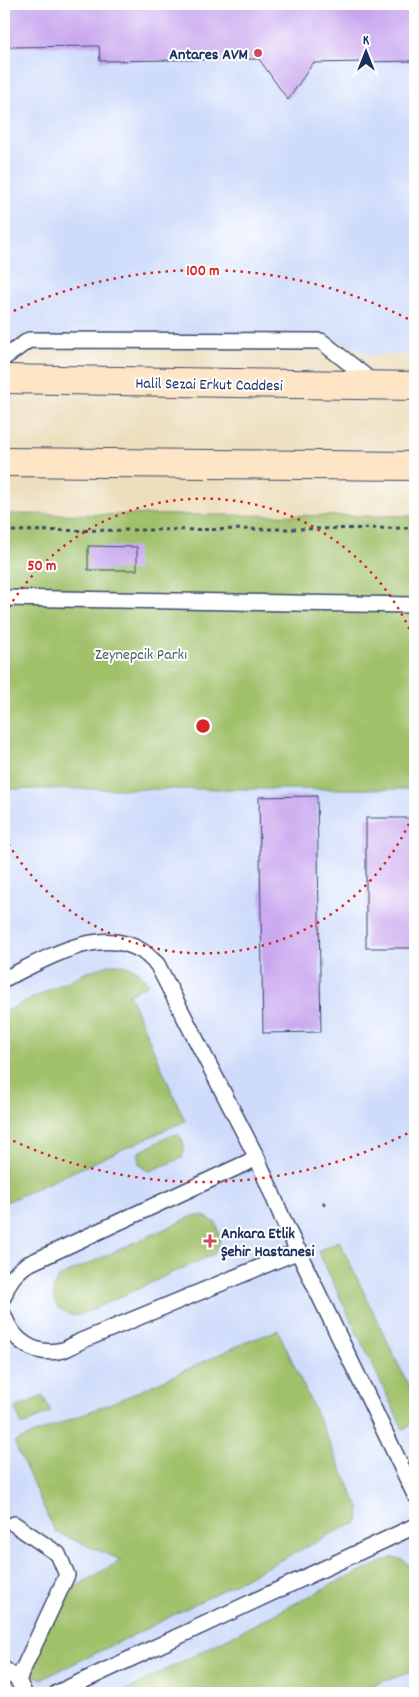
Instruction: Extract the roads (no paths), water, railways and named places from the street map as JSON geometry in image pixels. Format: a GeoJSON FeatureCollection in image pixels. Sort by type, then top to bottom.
{"type":"FeatureCollection","features":[{"type":"Feature","properties":{"kind":"main road","name":"Halil Sezai Erkut Caddesi"},"geometry":{"type":"LineString","coordinates":[[4,379],[415,386]]}},
{"type":"Feature","properties":{"kind":"main road"},"geometry":{"type":"LineString","coordinates":[[4,462],[415,466]]}},
{"type":"Feature","properties":{"kind":"lane"},"geometry":{"type":"LineString","coordinates":[[4,358],[29,340],[321,341],[377,386]]}},
{"type":"Feature","properties":{"kind":"lane"},"geometry":{"type":"LineString","coordinates":[[4,598],[415,605]]}},
{"type":"Feature","properties":{"kind":"lane"},"geometry":{"type":"LineString","coordinates":[[4,979],[77,946],[99,941],[122,942],[142,951],[157,964],[257,1158],[284,1222],[415,1495]]}},
{"type":"Feature","properties":{"kind":"lane"},"geometry":{"type":"LineString","coordinates":[[4,1296],[8,1282],[26,1265],[257,1158]]}},
{"type":"Feature","properties":{"kind":"lane"},"geometry":{"type":"LineString","coordinates":[[4,1316],[9,1329],[19,1341],[35,1349],[48,1352],[63,1350],[80,1341],[299,1251]]}},
{"type":"Feature","properties":{"kind":"lane"},"geometry":{"type":"LineString","coordinates":[[4,1669],[21,1687],[67,1574],[58,1554],[14,1524]]}},
{"type":"Feature","properties":{"kind":"lane"},"geometry":{"type":"LineString","coordinates":[[58,1693],[415,1526]]}},
{"type":"Feature","properties":{"kind":"place","name":"Antares AVM"},"geometry":{"type":"Point","coordinates":[258,53]}},
{"type":"Feature","properties":{"kind":"place","name":"Ankara Etlik Şehir Hastanesi"},"geometry":{"type":"Point","coordinates":[210,1241]}},
{"type":"Feature","properties":{"kind":"park label","name":"Zeynepcik Parkı"},"geometry":{"type":"Point","coordinates":[141,653]}}]}
